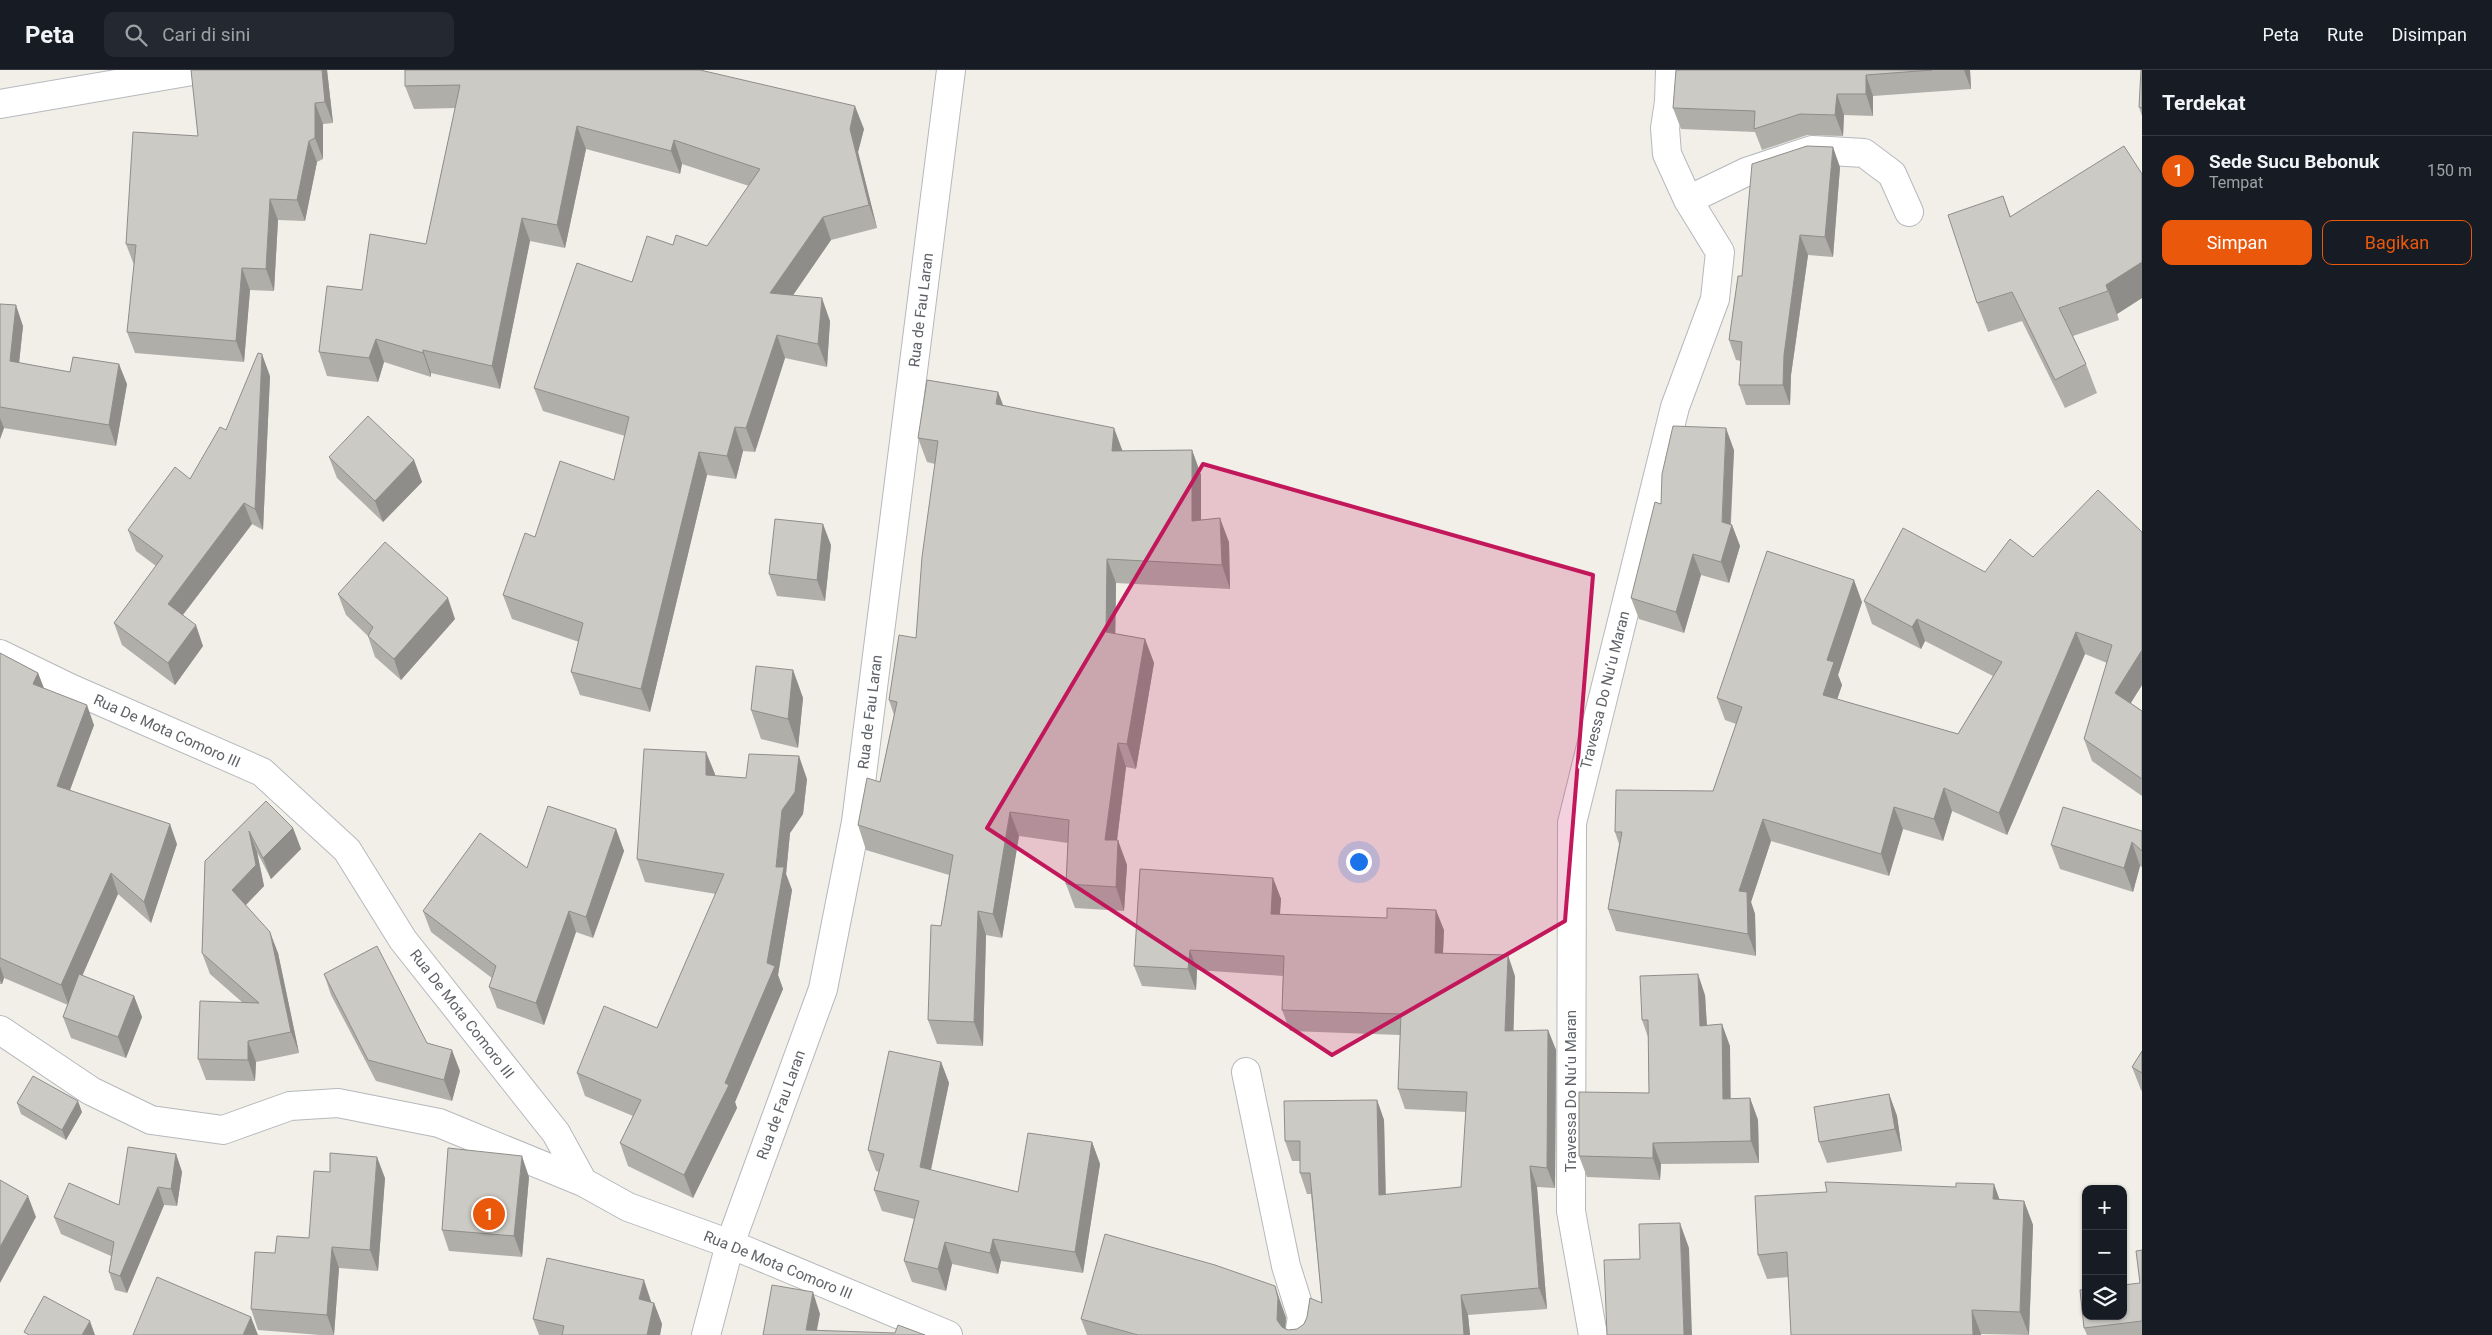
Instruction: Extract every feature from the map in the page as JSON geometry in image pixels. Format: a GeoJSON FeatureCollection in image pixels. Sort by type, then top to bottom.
{"type":"FeatureCollection","features":[{"type":"Feature","properties":{"kind":"street"},"geometry":{"type":"LineString","coordinates":[[0,104],[198,70]]}},
{"type":"Feature","properties":{"kind":"street","name":"Rua de Fau Laran"},"geometry":{"type":"LineString","coordinates":[[706,1335],[730,1244],[823,989],[856,822],[951,70]]}},
{"type":"Feature","properties":{"kind":"street","name":"Travessa Do Nu’u Maran"},"geometry":{"type":"LineString","coordinates":[[1593,1335],[1571,1211],[1572,823],[1675,407],[1715,299],[1720,252],[1688,200],[1667,154],[1665,128],[1669,102],[1670,70]]}},
{"type":"Feature","properties":{"kind":"street"},"geometry":{"type":"LineString","coordinates":[[1688,200],[1746,172],[1812,150],[1864,153],[1892,174],[1909,212]]}},
{"type":"Feature","properties":{"kind":"street","name":"Rua De Mota Comoro III"},"geometry":{"type":"LineString","coordinates":[[0,654],[70,688],[262,772],[347,850],[403,940],[556,1133],[583,1182],[628,1207],[730,1244],[948,1335]]}},
{"type":"Feature","properties":{"kind":"street"},"geometry":{"type":"LineString","coordinates":[[0,1030],[91,1091],[150,1120],[223,1130],[290,1106],[338,1103],[439,1123],[583,1182]]}},
{"type":"Feature","properties":{"kind":"street"},"geometry":{"type":"LineString","coordinates":[[1246,1072],[1286,1266],[1302,1317],[1299,1335]]}},
{"type":"Feature","properties":{"kind":"highlighted area"},"geometry":{"type":"Polygon","coordinates":[[[1203,464],[1593,575],[1565,921],[1332,1055],[987,828],[1203,464]]]}},
{"type":"Feature","properties":{"kind":"building"},"geometry":{"type":"Polygon","coordinates":[[[191,70],[322,70],[325,102],[315,103],[315,138],[309,141],[297,200],[270,199],[266,269],[242,268],[236,341],[127,332],[136,245],[126,244],[133,132],[198,136],[191,70]]]}},
{"type":"Feature","properties":{"kind":"building"},"geometry":{"type":"Polygon","coordinates":[[[405,70],[700,70],[855,106],[850,129],[869,205],[823,217],[770,293],[822,298],[818,344],[777,335],[746,428],[735,427],[727,456],[699,452],[641,689],[571,672],[583,623],[503,595],[525,533],[535,537],[560,461],[614,480],[629,417],[534,388],[577,263],[632,282],[647,236],[673,245],[676,235],[707,246],[760,169],[674,140],[671,151],[577,126],[557,225],[522,218],[492,366],[423,350],[423,353],[376,339],[369,358],[319,352],[327,286],[362,290],[370,234],[426,244],[460,85],[405,86],[405,70]]]}},
{"type":"Feature","properties":{"kind":"building"},"geometry":{"type":"Polygon","coordinates":[[[1676,70],[1932,70],[1866,75],[1866,94],[1837,94],[1835,115],[1800,114],[1754,129],[1755,111],[1673,108],[1676,70]]]}},
{"type":"Feature","properties":{"kind":"building"},"geometry":{"type":"Polygon","coordinates":[[[2142,70],[2142,108],[2139,107],[2142,70]]]}},
{"type":"Feature","properties":{"kind":"building"},"geometry":{"type":"Polygon","coordinates":[[[1807,146],[1833,147],[1825,237],[1800,235],[1784,355],[1783,385],[1739,385],[1742,342],[1729,340],[1738,276],[1742,276],[1752,164],[1807,146]]]}},
{"type":"Feature","properties":{"kind":"building"},"geometry":{"type":"Polygon","coordinates":[[[2124,146],[2142,174],[2142,262],[2106,285],[2108,291],[2059,308],[2086,364],[2055,380],[2012,292],[1977,303],[1948,215],[2003,196],[2010,217],[2124,146]]]}},
{"type":"Feature","properties":{"kind":"building"},"geometry":{"type":"Polygon","coordinates":[[[0,304],[16,305],[10,361],[70,372],[73,357],[119,364],[109,425],[0,407],[0,304]]]}},
{"type":"Feature","properties":{"kind":"building"},"geometry":{"type":"Polygon","coordinates":[[[258,353],[262,354],[255,509],[244,503],[168,604],[196,625],[168,663],[114,623],[163,556],[128,530],[175,467],[190,479],[220,427],[226,430],[258,353]]]}},
{"type":"Feature","properties":{"kind":"building"},"geometry":{"type":"Polygon","coordinates":[[[927,380],[998,392],[996,404],[1114,428],[1112,451],[1192,450],[1192,521],[1220,518],[1222,565],[1107,559],[1106,632],[1145,639],[1127,744],[1118,743],[1105,840],[1118,840],[1116,887],[1066,884],[1069,820],[1010,812],[993,914],[978,911],[974,1022],[928,1020],[931,925],[941,926],[953,855],[858,825],[867,778],[880,782],[897,702],[889,700],[899,635],[916,638],[922,557],[938,441],[918,438],[927,380]]]}},
{"type":"Feature","properties":{"kind":"building"},"geometry":{"type":"Polygon","coordinates":[[[368,416],[414,460],[375,501],[329,457],[368,416]]]}},
{"type":"Feature","properties":{"kind":"building"},"geometry":{"type":"Polygon","coordinates":[[[1673,426],[1726,428],[1722,522],[1732,525],[1721,562],[1693,554],[1676,612],[1631,598],[1655,502],[1661,504],[1662,474],[1673,426]]]}},
{"type":"Feature","properties":{"kind":"building"},"geometry":{"type":"Polygon","coordinates":[[[2098,490],[2142,532],[2142,650],[2115,693],[2142,711],[2142,779],[2084,739],[2112,645],[2076,632],[1999,813],[1944,788],[1934,819],[1894,807],[1881,854],[1763,819],[1739,891],[1747,892],[1748,934],[1608,909],[1622,832],[1615,832],[1616,790],[1713,791],[1742,707],[1717,698],[1767,551],[1854,580],[1827,660],[1834,662],[1823,695],[1958,734],[2002,662],[1917,619],[1912,627],[1864,601],[1903,528],[1985,572],[2010,539],[2033,557],[2098,490]]]}},
{"type":"Feature","properties":{"kind":"building"},"geometry":{"type":"Polygon","coordinates":[[[775,519],[823,524],[817,580],[769,574],[775,519]]]}},
{"type":"Feature","properties":{"kind":"building"},"geometry":{"type":"Polygon","coordinates":[[[385,542],[448,598],[394,659],[368,636],[373,627],[338,594],[385,542]]]}},
{"type":"Feature","properties":{"kind":"building"},"geometry":{"type":"Polygon","coordinates":[[[0,653],[38,673],[33,684],[87,705],[57,786],[170,824],[144,902],[111,873],[61,985],[0,958],[0,653]]]}},
{"type":"Feature","properties":{"kind":"building"},"geometry":{"type":"Polygon","coordinates":[[[756,666],[793,670],[788,719],[751,710],[756,666]]]}},
{"type":"Feature","properties":{"kind":"building"},"geometry":{"type":"Polygon","coordinates":[[[644,749],[706,752],[706,775],[746,778],[749,754],[799,756],[795,792],[782,810],[776,867],[784,867],[767,963],[775,966],[725,1083],[729,1085],[684,1175],[620,1143],[641,1100],[577,1073],[604,1006],[657,1028],[724,874],[637,859],[644,749]]]}},
{"type":"Feature","properties":{"kind":"building"},"geometry":{"type":"Polygon","coordinates":[[[266,801],[293,828],[263,858],[249,831],[256,865],[232,890],[270,932],[291,1032],[248,1041],[248,1060],[198,1059],[200,1001],[259,1003],[202,953],[205,861],[266,801]]]}},
{"type":"Feature","properties":{"kind":"building"},"geometry":{"type":"Polygon","coordinates":[[[548,806],[616,829],[586,917],[569,911],[536,1003],[489,987],[496,966],[423,911],[480,833],[527,868],[548,806]]]}},
{"type":"Feature","properties":{"kind":"building"},"geometry":{"type":"Polygon","coordinates":[[[2063,807],[2142,831],[2142,851],[2132,842],[2124,868],[2051,845],[2063,807]]]}},
{"type":"Feature","properties":{"kind":"building"},"geometry":{"type":"Polygon","coordinates":[[[1140,869],[1273,878],[1271,914],[1387,918],[1387,908],[1436,910],[1435,953],[1508,955],[1505,1031],[1548,1030],[1547,1168],[1530,1166],[1539,1288],[1461,1295],[1464,1335],[1138,1335],[1081,1319],[1105,1234],[1215,1265],[1275,1286],[1278,1298],[1277,1320],[1282,1327],[1288,1330],[1297,1329],[1304,1324],[1310,1298],[1322,1303],[1310,1173],[1300,1173],[1300,1141],[1285,1141],[1284,1101],[1377,1100],[1379,1195],[1461,1187],[1467,1092],[1398,1089],[1401,1014],[1282,1010],[1284,956],[1190,950],[1188,969],[1134,966],[1140,869]]]}},
{"type":"Feature","properties":{"kind":"building"},"geometry":{"type":"Polygon","coordinates":[[[377,946],[427,1043],[452,1050],[444,1080],[368,1060],[324,974],[377,946]]]}},
{"type":"Feature","properties":{"kind":"building"},"geometry":{"type":"Polygon","coordinates":[[[79,974],[134,996],[118,1037],[63,1017],[79,974]]]}},
{"type":"Feature","properties":{"kind":"building"},"geometry":{"type":"Polygon","coordinates":[[[1698,974],[1700,1026],[1722,1024],[1723,1099],[1750,1098],[1751,1141],[1653,1143],[1653,1158],[1579,1156],[1579,1092],[1649,1093],[1648,1020],[1642,1020],[1640,976],[1698,974]]]}},
{"type":"Feature","properties":{"kind":"building"},"geometry":{"type":"Polygon","coordinates":[[[889,1051],[941,1062],[920,1167],[1018,1192],[1028,1133],[1092,1142],[1075,1252],[993,1239],[990,1253],[945,1242],[938,1269],[904,1261],[919,1201],[874,1190],[884,1154],[868,1150],[889,1051]]]}},
{"type":"Feature","properties":{"kind":"building"},"geometry":{"type":"Polygon","coordinates":[[[2142,1051],[2142,1073],[2132,1067],[2142,1051]]]}},
{"type":"Feature","properties":{"kind":"building"},"geometry":{"type":"Polygon","coordinates":[[[33,1076],[78,1101],[62,1130],[17,1103],[33,1076]]]}},
{"type":"Feature","properties":{"kind":"building"},"geometry":{"type":"Polygon","coordinates":[[[1889,1094],[1895,1129],[1819,1142],[1814,1107],[1889,1094]]]}},
{"type":"Feature","properties":{"kind":"building"},"geometry":{"type":"Polygon","coordinates":[[[128,1147],[176,1154],[171,1189],[158,1187],[120,1276],[109,1272],[114,1242],[54,1217],[69,1183],[119,1205],[128,1147]]]}},
{"type":"Feature","properties":{"kind":"building"},"geometry":{"type":"Polygon","coordinates":[[[448,1148],[522,1156],[514,1236],[442,1230],[448,1148]]]}},
{"type":"Feature","properties":{"kind":"building"},"geometry":{"type":"Polygon","coordinates":[[[330,1153],[377,1157],[370,1250],[332,1247],[327,1315],[251,1309],[255,1252],[275,1253],[277,1236],[309,1238],[314,1171],[330,1172],[330,1153]]]}},
{"type":"Feature","properties":{"kind":"building"},"geometry":{"type":"Polygon","coordinates":[[[0,1180],[28,1196],[0,1247],[0,1180]]]}},
{"type":"Feature","properties":{"kind":"building"},"geometry":{"type":"Polygon","coordinates":[[[1825,1182],[1956,1187],[1956,1183],[1994,1184],[1993,1199],[2024,1201],[2020,1312],[1972,1310],[1973,1335],[1791,1335],[1787,1252],[1758,1255],[1755,1196],[1827,1192],[1825,1182]]]}},
{"type":"Feature","properties":{"kind":"building"},"geometry":{"type":"Polygon","coordinates":[[[1680,1223],[1684,1335],[1607,1335],[1604,1260],[1640,1259],[1639,1224],[1680,1223]]]}},
{"type":"Feature","properties":{"kind":"building"},"geometry":{"type":"Polygon","coordinates":[[[2142,1250],[2142,1321],[2084,1328],[2083,1320],[2127,1320],[2127,1285],[2140,1283],[2136,1251],[2142,1250]]]}},
{"type":"Feature","properties":{"kind":"building"},"geometry":{"type":"Polygon","coordinates":[[[547,1258],[644,1280],[639,1299],[654,1303],[647,1335],[562,1335],[564,1326],[533,1319],[547,1258]]]}},
{"type":"Feature","properties":{"kind":"building"},"geometry":{"type":"Polygon","coordinates":[[[157,1277],[251,1317],[243,1335],[133,1335],[157,1277]]]}},
{"type":"Feature","properties":{"kind":"building"},"geometry":{"type":"Polygon","coordinates":[[[772,1285],[813,1292],[806,1330],[895,1333],[898,1325],[925,1335],[763,1335],[772,1285]]]}},
{"type":"Feature","properties":{"kind":"building"},"geometry":{"type":"Polygon","coordinates":[[[2080,1290],[2082,1290],[2082,1309],[2080,1290]]]}},
{"type":"Feature","properties":{"kind":"building"},"geometry":{"type":"Polygon","coordinates":[[[44,1296],[90,1321],[82,1335],[29,1335],[24,1332],[44,1296]]]}},
{"type":"Feature","properties":{"kind":"place","name":"Sede Sucu Bebonuk"},"geometry":{"type":"Point","coordinates":[489,1214]}}]}
